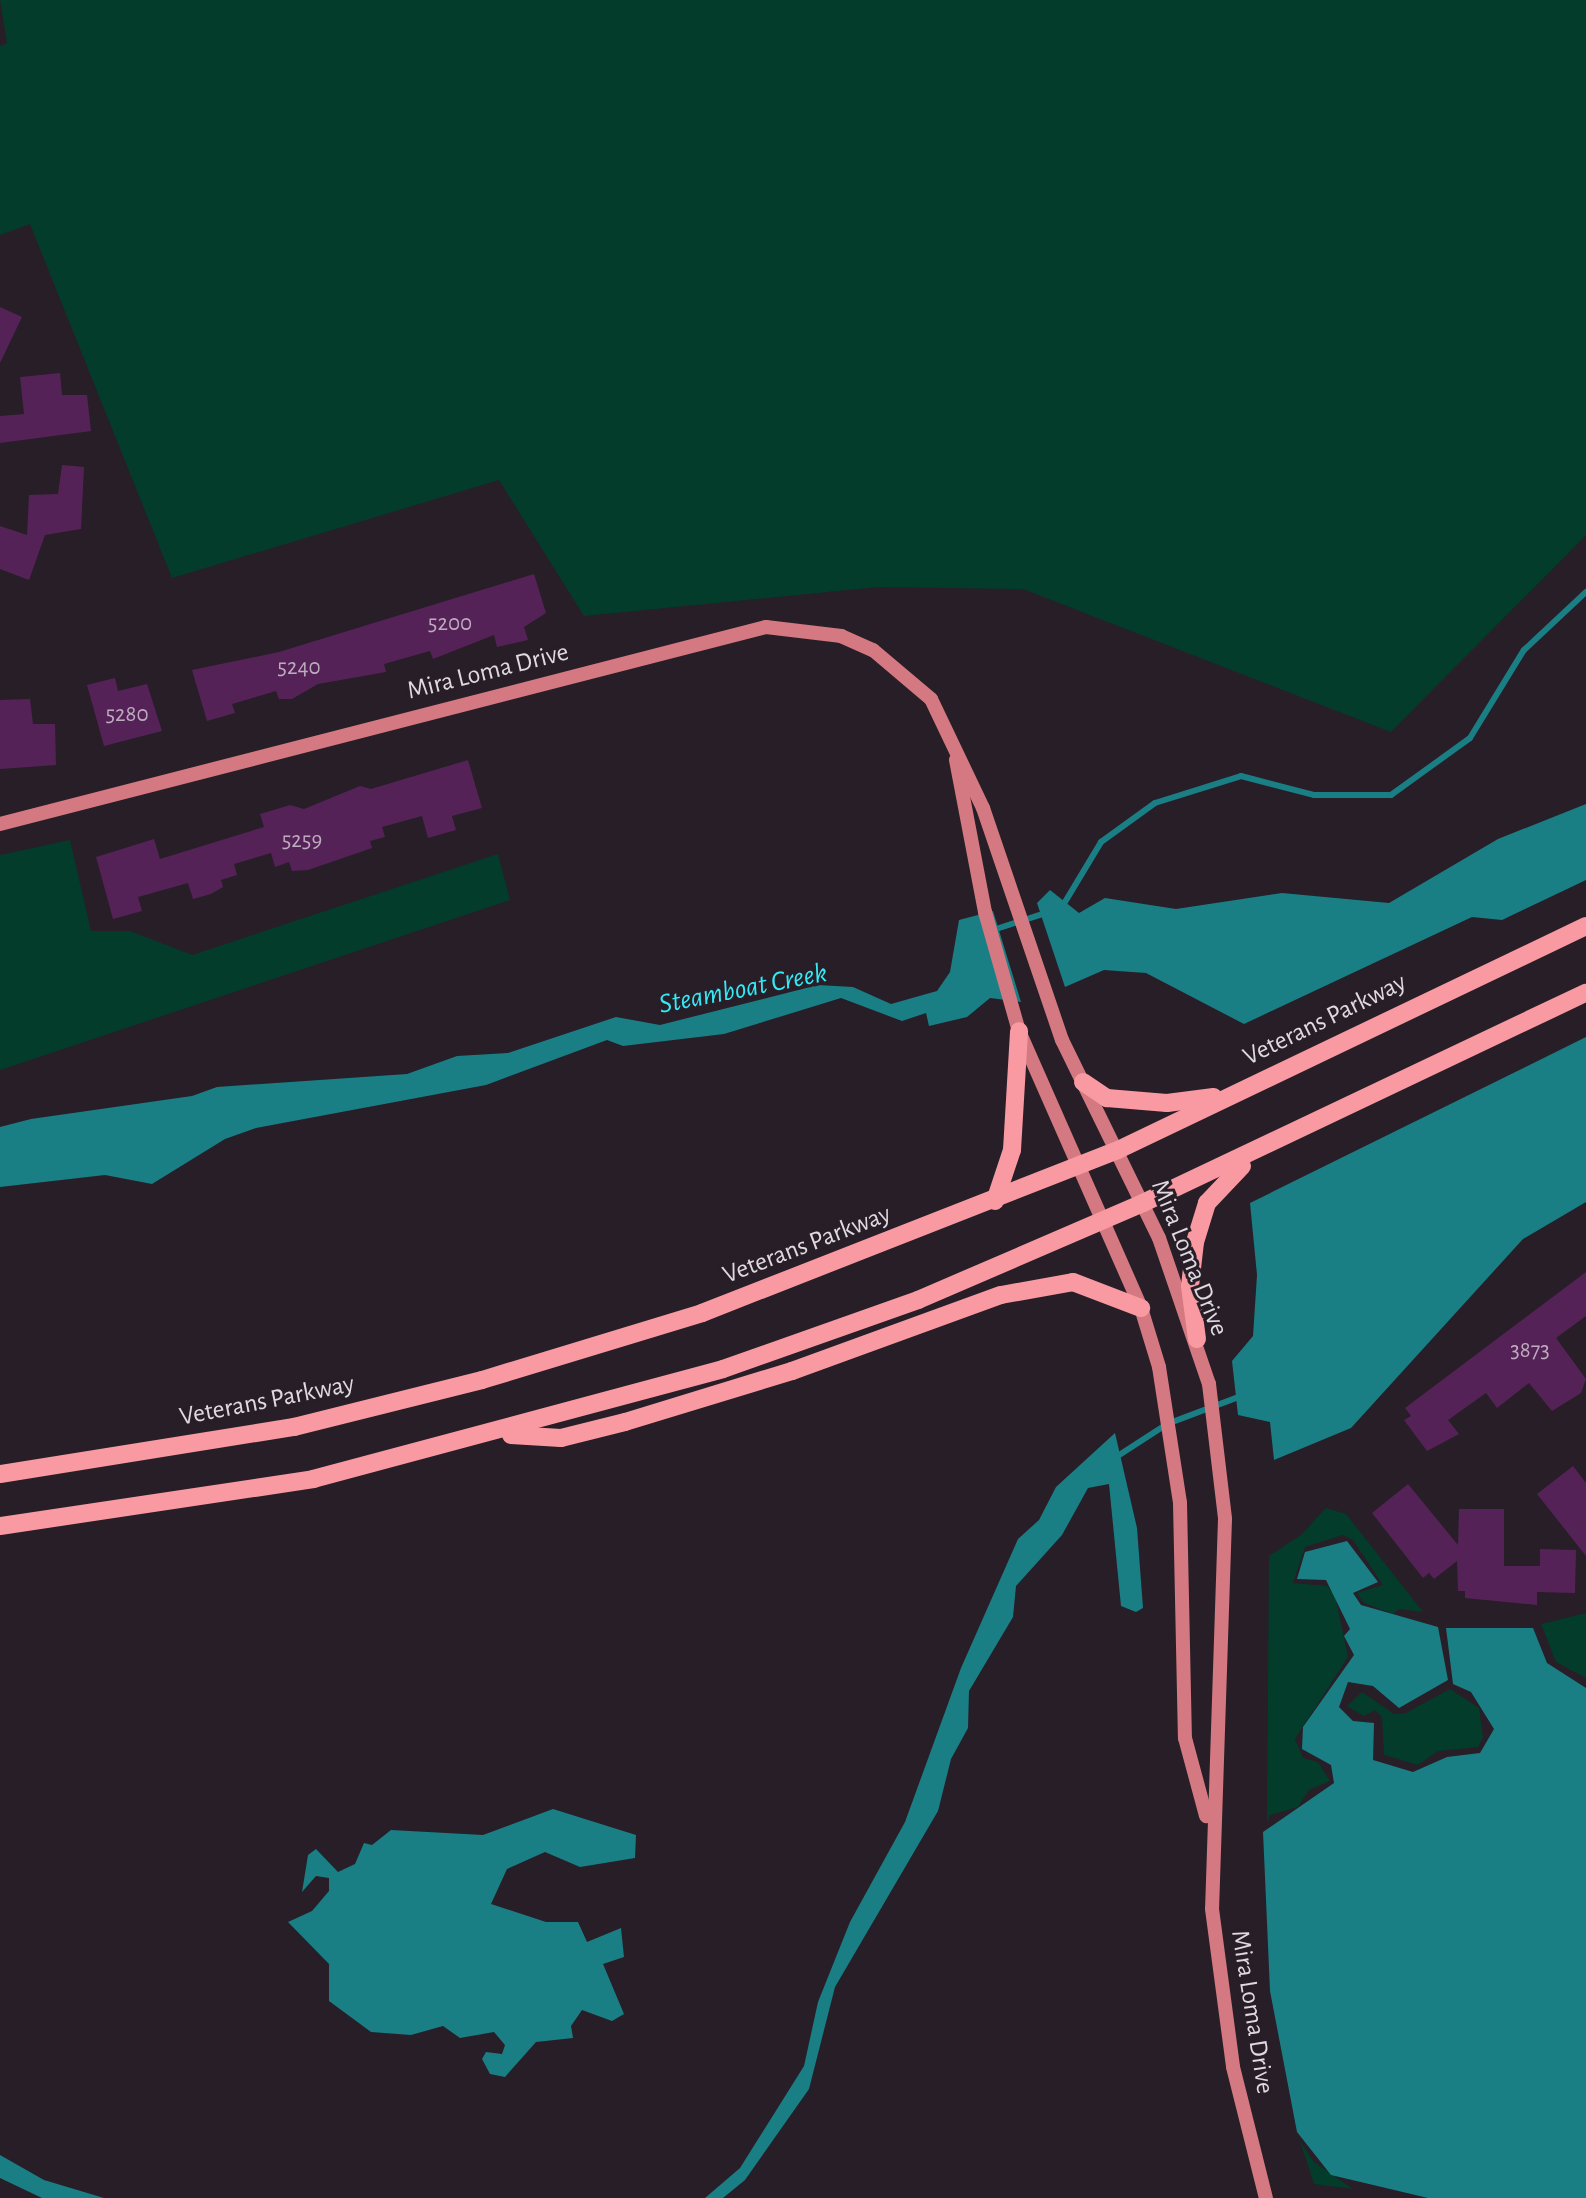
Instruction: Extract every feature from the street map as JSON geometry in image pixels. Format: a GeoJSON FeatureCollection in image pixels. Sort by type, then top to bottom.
{"type":"FeatureCollection","features":[{"type":"Feature","properties":{"kind":"main road","name":"Veterans Parkway"},"geometry":{"type":"LineString","coordinates":[[0,1475],[294,1427],[482,1380],[702,1313],[995,1201],[1118,1150],[1586,926]]}},
{"type":"Feature","properties":{"kind":"main road"},"geometry":{"type":"LineString","coordinates":[[0,1526],[313,1479],[497,1434],[723,1369],[918,1300],[1143,1203],[1261,1151],[1586,993]]}},
{"type":"Feature","properties":{"kind":"main road"},"geometry":{"type":"LineString","coordinates":[[995,1201],[1012,1150],[1019,1031]]}},
{"type":"Feature","properties":{"kind":"main road"},"geometry":{"type":"LineString","coordinates":[[1083,1082],[1107,1098],[1167,1103],[1228,1096]]}},
{"type":"Feature","properties":{"kind":"main road"},"geometry":{"type":"LineString","coordinates":[[1197,1339],[1190,1286],[1207,1203],[1261,1151]]}},
{"type":"Feature","properties":{"kind":"main road"},"geometry":{"type":"LineString","coordinates":[[497,1434],[561,1438],[625,1422],[792,1371],[1001,1295],[1073,1282],[1140,1308]]}},
{"type":"Feature","properties":{"kind":"street","name":"Mira Loma Drive"},"geometry":{"type":"LineString","coordinates":[[0,824],[766,627],[815,630],[873,650],[931,699],[952,737],[1018,910],[1045,997],[1083,1082],[1143,1203],[1197,1339],[1209,1384],[1217,1436],[1224,1537],[1210,1830],[1220,1987],[1266,2198]]}},
{"type":"Feature","properties":{"kind":"street","name":"Mira Loma Drive"},"geometry":{"type":"LineString","coordinates":[[952,737],[985,912],[1019,1031],[1140,1308],[1165,1392],[1176,1465],[1185,1738],[1210,1830]]}},
{"type":"Feature","properties":{"kind":"green space"},"geometry":{"type":"Polygon","coordinates":[[[0,0],[1586,0],[1586,535],[1391,732],[1023,589],[878,587],[584,616],[499,480],[172,578],[30,224],[0,235],[0,46],[7,43],[0,0]]]}},
{"type":"Feature","properties":{"kind":"green space"},"geometry":{"type":"Polygon","coordinates":[[[70,840],[91,931],[130,931],[192,955],[498,854],[510,900],[0,1070],[0,855],[70,840]]]}},
{"type":"Feature","properties":{"kind":"green space"},"geometry":{"type":"Polygon","coordinates":[[[1326,1508],[1346,1514],[1423,1612],[1399,1609],[1393,1614],[1364,1603],[1357,1593],[1383,1585],[1353,1540],[1343,1535],[1305,1547],[1293,1583],[1327,1586],[1335,1595],[1348,1657],[1295,1739],[1303,1758],[1318,1762],[1330,1781],[1309,1790],[1298,1807],[1270,1815],[1267,1824],[1269,1556],[1301,1535],[1326,1508]]]}},
{"type":"Feature","properties":{"kind":"green space"},"geometry":{"type":"Polygon","coordinates":[[[1586,1613],[1586,1678],[1556,1662],[1541,1624],[1586,1613]]]}},
{"type":"Feature","properties":{"kind":"green space"},"geometry":{"type":"Polygon","coordinates":[[[1450,1689],[1479,1708],[1483,1737],[1478,1747],[1438,1751],[1418,1765],[1384,1755],[1382,1717],[1375,1710],[1364,1716],[1347,1706],[1362,1692],[1394,1714],[1406,1713],[1450,1689]]]}},
{"type":"Feature","properties":{"kind":"green space"},"geometry":{"type":"Polygon","coordinates":[[[1300,2141],[1314,2162],[1353,2189],[1314,2184],[1300,2141]]]}},
{"type":"Feature","properties":{"kind":"water"},"geometry":{"type":"Polygon","coordinates":[[[1586,804],[1586,880],[1502,920],[1472,917],[1244,1024],[1146,973],[1104,970],[1065,987],[1037,903],[1050,890],[1079,913],[1105,898],[1176,909],[1282,893],[1389,903],[1498,839],[1586,804]]]}},
{"type":"Feature","properties":{"kind":"water"},"geometry":{"type":"Polygon","coordinates":[[[993,911],[1021,1002],[990,998],[967,1017],[929,1026],[926,1013],[902,1021],[841,998],[724,1034],[623,1046],[607,1040],[486,1085],[256,1128],[225,1139],[152,1184],[105,1175],[0,1187],[0,1127],[31,1119],[192,1096],[217,1087],[407,1074],[457,1056],[508,1053],[616,1017],[660,1025],[818,985],[853,987],[891,1004],[937,991],[950,972],[959,920],[993,911]]]}},
{"type":"Feature","properties":{"kind":"water"},"geometry":{"type":"Polygon","coordinates":[[[1586,1037],[1586,1202],[1523,1239],[1351,1428],[1274,1460],[1270,1422],[1238,1415],[1232,1361],[1253,1336],[1257,1275],[1250,1203],[1586,1037]]]}},
{"type":"Feature","properties":{"kind":"water"},"geometry":{"type":"Polygon","coordinates":[[[1115,1433],[1137,1528],[1143,1608],[1136,1612],[1121,1606],[1109,1484],[1088,1488],[1062,1535],[1016,1586],[1013,1617],[969,1691],[968,1728],[951,1759],[938,1811],[835,1987],[809,2089],[745,2180],[723,2198],[705,2198],[740,2168],[804,2066],[818,2002],[850,1922],[905,1822],[961,1668],[1018,1539],[1039,1520],[1056,1487],[1115,1433]]]}},
{"type":"Feature","properties":{"kind":"water"},"geometry":{"type":"Polygon","coordinates":[[[1347,1541],[1378,1582],[1353,1593],[1361,1605],[1438,1627],[1448,1680],[1399,1708],[1373,1686],[1348,1682],[1339,1707],[1353,1721],[1374,1723],[1373,1760],[1413,1772],[1447,1757],[1480,1753],[1494,1729],[1471,1692],[1453,1684],[1446,1628],[1533,1628],[1547,1663],[1586,1688],[1586,2198],[1428,2198],[1331,2175],[1297,2132],[1270,1991],[1263,1832],[1334,1783],[1331,1765],[1302,1749],[1303,1727],[1354,1655],[1344,1636],[1350,1629],[1326,1580],[1297,1579],[1305,1552],[1347,1541]]]}},
{"type":"Feature","properties":{"kind":"water"},"geometry":{"type":"Polygon","coordinates":[[[553,1809],[636,1835],[635,1858],[580,1867],[545,1852],[507,1869],[491,1904],[546,1922],[578,1922],[587,1942],[621,1928],[624,1957],[603,1964],[624,2014],[612,2021],[582,2010],[571,2026],[573,2038],[536,2042],[505,2077],[490,2074],[482,2059],[486,2052],[502,2054],[505,2045],[494,2032],[460,2038],[443,2026],[411,2035],[371,2032],[329,2001],[329,1964],[288,1922],[312,1911],[329,1891],[329,1878],[316,1876],[302,1892],[308,1855],[316,1849],[338,1872],[355,1864],[364,1843],[372,1845],[391,1830],[483,1835],[553,1809]]]}},
{"type":"Feature","properties":{"kind":"water"},"geometry":{"type":"Polygon","coordinates":[[[0,2155],[44,2180],[104,2198],[42,2198],[0,2178],[0,2155]]]}},
{"type":"Feature","properties":{"kind":"building"},"geometry":{"type":"Polygon","coordinates":[[[0,307],[22,317],[0,363],[0,307]]]}},
{"type":"Feature","properties":{"kind":"building"},"geometry":{"type":"Polygon","coordinates":[[[60,373],[62,395],[87,395],[91,431],[0,443],[0,416],[24,414],[20,377],[60,373]]]}},
{"type":"Feature","properties":{"kind":"building"},"geometry":{"type":"Polygon","coordinates":[[[62,465],[84,467],[81,529],[45,535],[29,580],[0,569],[0,526],[27,535],[29,495],[58,494],[62,465]]]}},
{"type":"Feature","properties":{"kind":"building"},"geometry":{"type":"Polygon","coordinates":[[[534,574],[546,613],[524,627],[528,640],[497,647],[494,635],[433,659],[430,651],[384,664],[386,672],[318,684],[292,699],[279,699],[276,691],[232,704],[235,713],[207,721],[192,670],[279,652],[534,574]]]}},
{"type":"Feature","properties":{"kind":"building"},"geometry":{"type":"Polygon","coordinates":[[[115,678],[118,691],[147,684],[162,731],[104,746],[87,685],[115,678]]]}},
{"type":"Feature","properties":{"kind":"building"},"geometry":{"type":"Polygon","coordinates":[[[30,699],[33,724],[55,724],[56,765],[0,769],[0,700],[30,699]]]}},
{"type":"Feature","properties":{"kind":"building"},"geometry":{"type":"Polygon","coordinates":[[[468,760],[482,808],[452,816],[456,830],[428,838],[422,816],[382,827],[385,837],[370,841],[372,848],[308,870],[292,871],[289,862],[275,867],[271,853],[234,864],[237,875],[221,880],[223,887],[211,894],[193,899],[188,883],[138,897],[142,911],[113,919],[96,857],[154,839],[160,859],[264,827],[260,814],[290,805],[304,809],[360,786],[371,789],[468,760]]]}},
{"type":"Feature","properties":{"kind":"building"},"geometry":{"type":"Polygon","coordinates":[[[1586,1272],[1586,1316],[1556,1338],[1586,1379],[1581,1393],[1552,1411],[1529,1383],[1497,1408],[1486,1393],[1448,1420],[1459,1434],[1427,1451],[1404,1420],[1411,1416],[1405,1408],[1586,1272]]]}},
{"type":"Feature","properties":{"kind":"building"},"geometry":{"type":"Polygon","coordinates":[[[1573,1466],[1586,1483],[1586,1556],[1537,1494],[1573,1466]]]}},
{"type":"Feature","properties":{"kind":"building"},"geometry":{"type":"Polygon","coordinates":[[[1408,1484],[1458,1545],[1459,1509],[1504,1509],[1504,1566],[1540,1566],[1540,1549],[1576,1550],[1575,1593],[1537,1592],[1537,1605],[1465,1598],[1465,1591],[1458,1591],[1457,1561],[1434,1579],[1429,1573],[1423,1578],[1372,1513],[1408,1484]]]}},
{"type":"Feature","properties":{"kind":"waterway","name":"Steamboat Creek"},"geometry":{"type":"LineString","coordinates":[[1062,907],[1101,842],[1155,803],[1241,776],[1314,795],[1391,795],[1470,738],[1524,650],[1586,592]]}},
{"type":"Feature","properties":{"kind":"waterway","name":"Steamboat Creek"},"geometry":{"type":"LineString","coordinates":[[993,930],[1049,912]]}},
{"type":"Feature","properties":{"kind":"waterway"},"geometry":{"type":"LineString","coordinates":[[1113,1459],[1167,1424],[1241,1396]]}}]}
